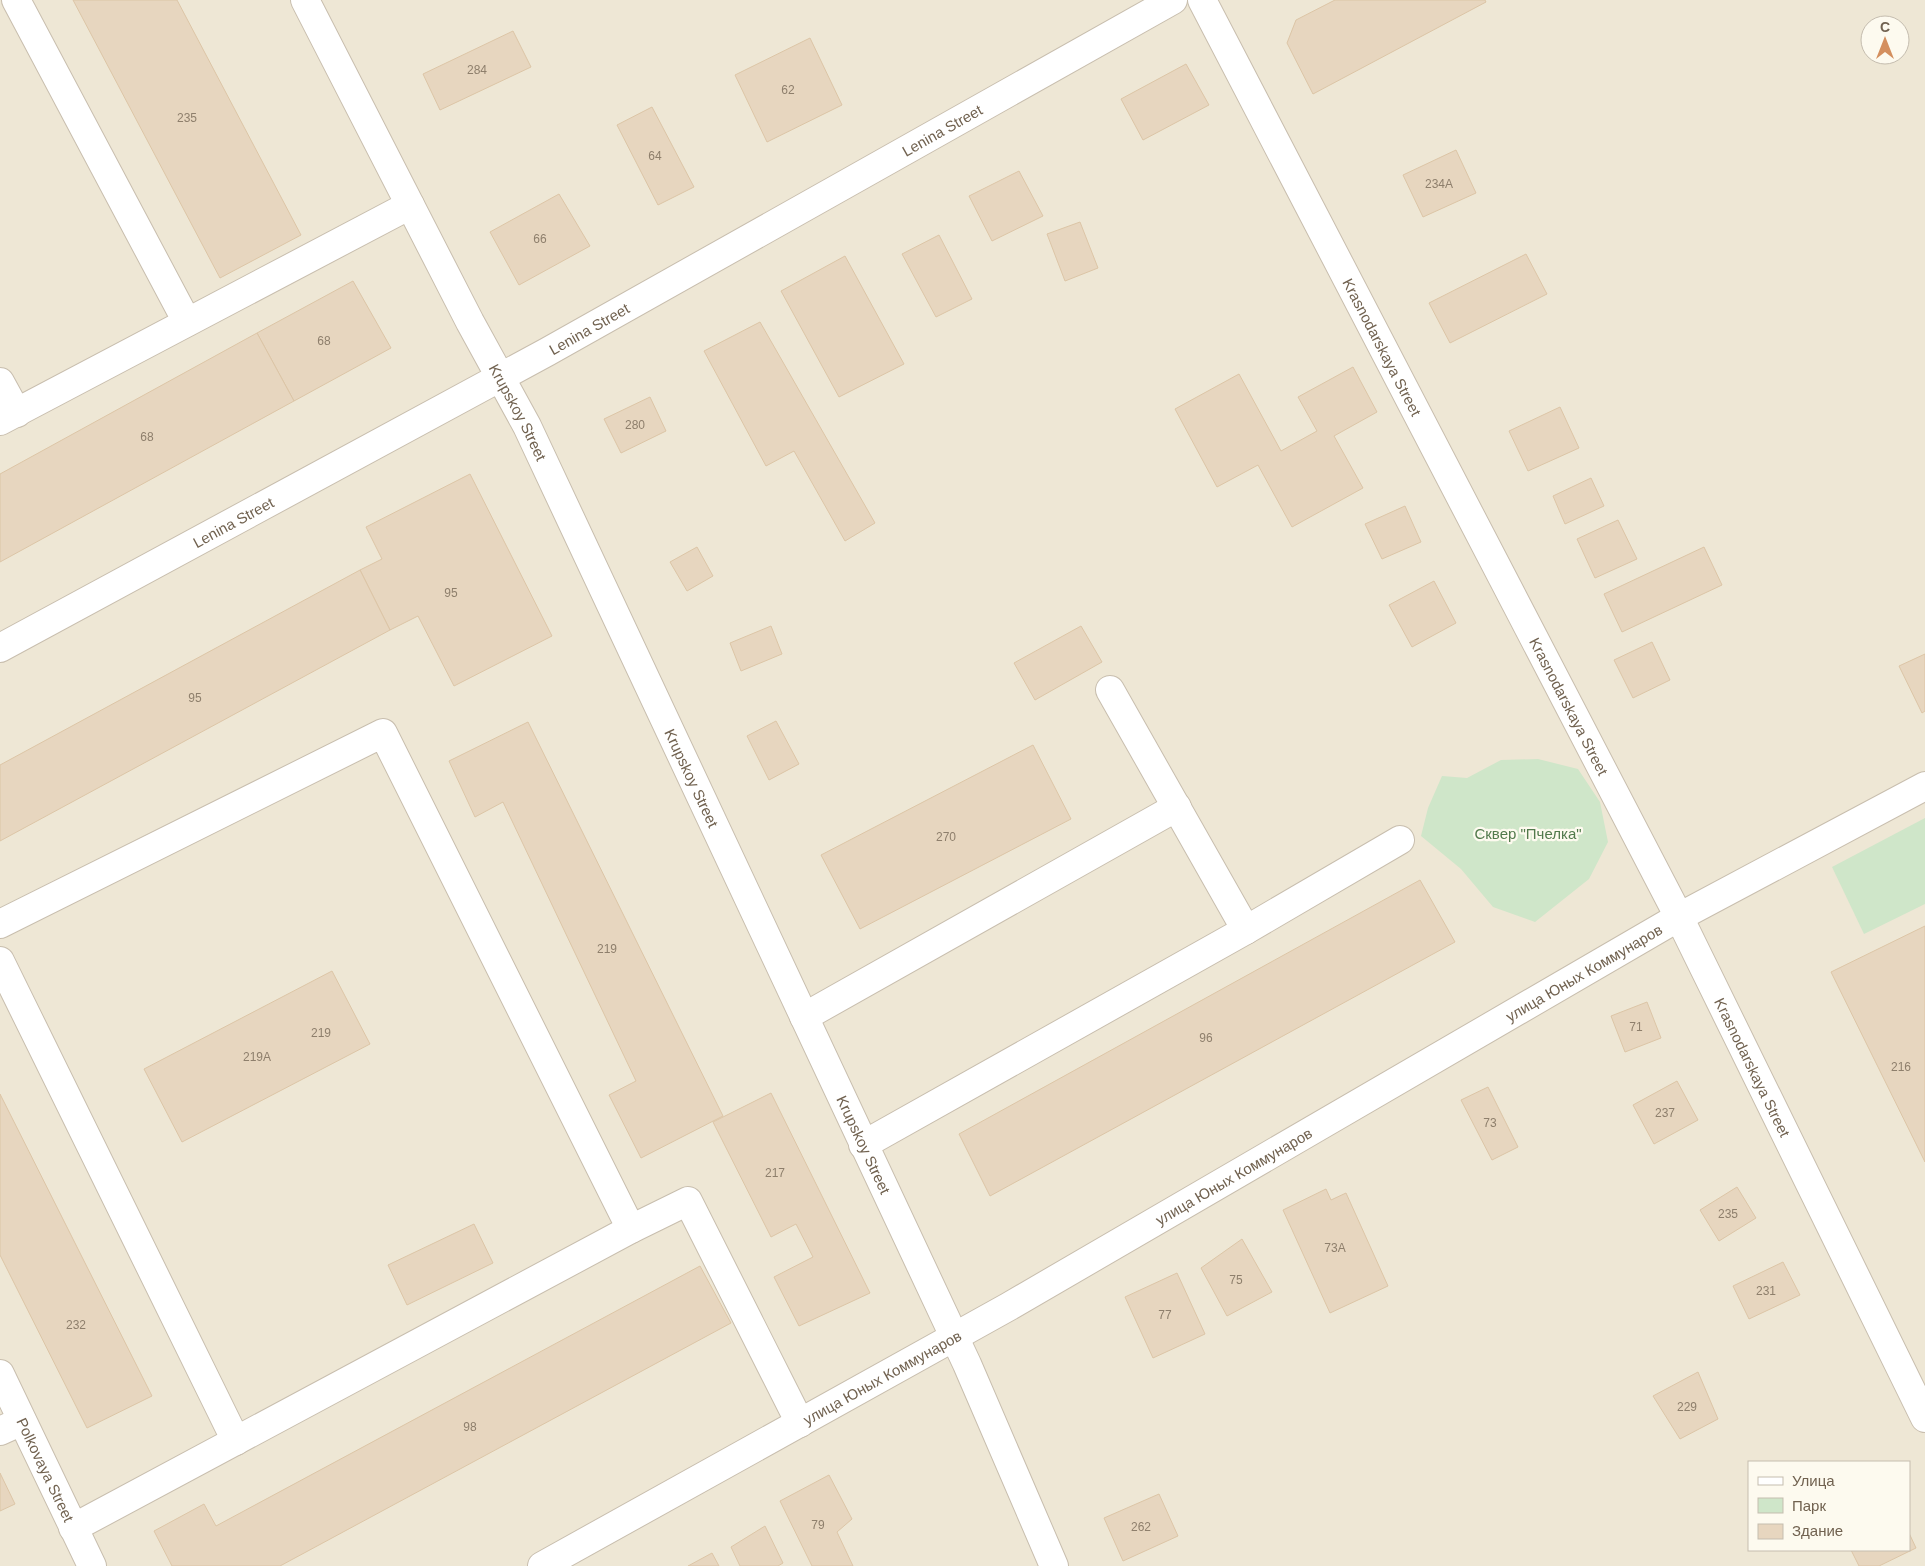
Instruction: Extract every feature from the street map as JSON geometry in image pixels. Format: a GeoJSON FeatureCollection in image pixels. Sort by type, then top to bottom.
{"type":"FeatureCollection","features":[{"type":"Feature","properties":{"kind":"street"},"geometry":{"type":"LineString","coordinates":[[16,0],[188,322]]}},
{"type":"Feature","properties":{"kind":"street","name":"Krupskoy Street"},"geometry":{"type":"LineString","coordinates":[[305,0],[410,205],[527,426],[954,1338],[1054,1566]]}},
{"type":"Feature","properties":{"kind":"street","name":"Lenina Street"},"geometry":{"type":"LineString","coordinates":[[0,648],[500,377],[1173,0]]}},
{"type":"Feature","properties":{"kind":"street","name":"Krasnodarskaya Street"},"geometry":{"type":"LineString","coordinates":[[1202,0],[1679,917],[1925,1418]]}},
{"type":"Feature","properties":{"kind":"street"},"geometry":{"type":"LineString","coordinates":[[0,382],[8,417],[410,205]]}},
{"type":"Feature","properties":{"kind":"street"},"geometry":{"type":"LineString","coordinates":[[1110,690],[1246,930]]}},
{"type":"Feature","properties":{"kind":"street"},"geometry":{"type":"LineString","coordinates":[[0,924],[383,733],[631,1229]]}},
{"type":"Feature","properties":{"kind":"street","name":"улица Юных Коммунаров"},"geometry":{"type":"LineString","coordinates":[[542,1566],[954,1338],[1679,917],[1925,786]]}},
{"type":"Feature","properties":{"kind":"street"},"geometry":{"type":"LineString","coordinates":[[804,1017],[1177,808]]}},
{"type":"Feature","properties":{"kind":"street"},"geometry":{"type":"LineString","coordinates":[[863,1145],[1246,930],[1400,840]]}},
{"type":"Feature","properties":{"kind":"street"},"geometry":{"type":"LineString","coordinates":[[0,961],[236,1441]]}},
{"type":"Feature","properties":{"kind":"street"},"geometry":{"type":"LineString","coordinates":[[73,1528],[631,1229],[688,1201],[800,1424]]}},
{"type":"Feature","properties":{"kind":"street","name":"Polkovaya Street"},"geometry":{"type":"LineString","coordinates":[[0,1374],[11,1426],[73,1528],[92,1566]]}},
{"type":"Feature","properties":{"kind":"shaded area"},"geometry":{"type":"Polygon","coordinates":[[[0,0],[1925,0],[1925,1566],[0,1566],[0,0]]]}},
{"type":"Feature","properties":{"kind":"green space","name":"Сквер \"Пчелка\""},"geometry":{"type":"Polygon","coordinates":[[[1538,759],[1578,769],[1600,802],[1608,842],[1589,879],[1535,922],[1493,907],[1461,869],[1421,836],[1428,808],[1442,776],[1467,778],[1501,760],[1538,759]]]}},
{"type":"Feature","properties":{"kind":"green space"},"geometry":{"type":"Polygon","coordinates":[[[1925,818],[1925,904],[1864,934],[1832,867],[1925,818]]]}},
{"type":"Feature","properties":{"kind":"building"},"geometry":{"type":"Polygon","coordinates":[[[73,0],[177,0],[301,235],[220,278],[73,0]]]}},
{"type":"Feature","properties":{"kind":"building"},"geometry":{"type":"Polygon","coordinates":[[[1335,0],[1485,0],[1486,2],[1313,94],[1287,43],[1296,20],[1335,0]]]}},
{"type":"Feature","properties":{"kind":"building"},"geometry":{"type":"Polygon","coordinates":[[[513,31],[531,67],[440,110],[423,74],[513,31]]]}},
{"type":"Feature","properties":{"kind":"building"},"geometry":{"type":"Polygon","coordinates":[[[810,38],[842,105],[767,142],[735,75],[810,38]]]}},
{"type":"Feature","properties":{"kind":"building"},"geometry":{"type":"Polygon","coordinates":[[[1186,64],[1209,105],[1143,140],[1121,99],[1186,64]]]}},
{"type":"Feature","properties":{"kind":"building"},"geometry":{"type":"Polygon","coordinates":[[[652,107],[694,187],[658,205],[617,125],[652,107]]]}},
{"type":"Feature","properties":{"kind":"building"},"geometry":{"type":"Polygon","coordinates":[[[1456,150],[1476,193],[1423,217],[1403,175],[1456,150]]]}},
{"type":"Feature","properties":{"kind":"building"},"geometry":{"type":"Polygon","coordinates":[[[1019,171],[1043,216],[992,241],[969,196],[1019,171]]]}},
{"type":"Feature","properties":{"kind":"building"},"geometry":{"type":"Polygon","coordinates":[[[559,194],[590,246],[519,285],[490,232],[559,194]]]}},
{"type":"Feature","properties":{"kind":"building"},"geometry":{"type":"Polygon","coordinates":[[[1080,222],[1098,268],[1065,281],[1047,234],[1080,222]]]}},
{"type":"Feature","properties":{"kind":"building"},"geometry":{"type":"Polygon","coordinates":[[[939,235],[972,299],[936,317],[902,254],[939,235]]]}},
{"type":"Feature","properties":{"kind":"building"},"geometry":{"type":"Polygon","coordinates":[[[1526,254],[1547,294],[1450,343],[1429,303],[1526,254]]]}},
{"type":"Feature","properties":{"kind":"building"},"geometry":{"type":"Polygon","coordinates":[[[845,256],[904,364],[839,397],[781,291],[845,256]]]}},
{"type":"Feature","properties":{"kind":"building"},"geometry":{"type":"Polygon","coordinates":[[[353,281],[391,348],[294,401],[257,333],[353,281]]]}},
{"type":"Feature","properties":{"kind":"building"},"geometry":{"type":"Polygon","coordinates":[[[760,322],[875,523],[845,541],[794,451],[766,466],[704,351],[760,322]]]}},
{"type":"Feature","properties":{"kind":"building"},"geometry":{"type":"Polygon","coordinates":[[[257,333],[294,401],[0,562],[0,474],[257,333]]]}},
{"type":"Feature","properties":{"kind":"building"},"geometry":{"type":"Polygon","coordinates":[[[1353,367],[1377,412],[1334,436],[1363,488],[1292,527],[1258,465],[1217,487],[1175,409],[1239,374],[1281,451],[1317,431],[1298,397],[1353,367]]]}},
{"type":"Feature","properties":{"kind":"building"},"geometry":{"type":"Polygon","coordinates":[[[650,397],[666,431],[621,453],[604,419],[650,397]]]}},
{"type":"Feature","properties":{"kind":"building"},"geometry":{"type":"Polygon","coordinates":[[[1560,407],[1579,448],[1528,471],[1509,431],[1560,407]]]}},
{"type":"Feature","properties":{"kind":"building"},"geometry":{"type":"Polygon","coordinates":[[[470,474],[552,636],[454,686],[418,616],[390,630],[360,570],[382,559],[366,527],[470,474]]]}},
{"type":"Feature","properties":{"kind":"building"},"geometry":{"type":"Polygon","coordinates":[[[1591,478],[1604,506],[1565,524],[1553,496],[1591,478]]]}},
{"type":"Feature","properties":{"kind":"building"},"geometry":{"type":"Polygon","coordinates":[[[1405,506],[1421,542],[1382,559],[1365,524],[1405,506]]]}},
{"type":"Feature","properties":{"kind":"building"},"geometry":{"type":"Polygon","coordinates":[[[1618,520],[1637,559],[1595,578],[1577,539],[1618,520]]]}},
{"type":"Feature","properties":{"kind":"building"},"geometry":{"type":"Polygon","coordinates":[[[697,547],[713,576],[687,591],[670,562],[697,547]]]}},
{"type":"Feature","properties":{"kind":"building"},"geometry":{"type":"Polygon","coordinates":[[[1704,547],[1722,585],[1622,632],[1604,594],[1704,547]]]}},
{"type":"Feature","properties":{"kind":"building"},"geometry":{"type":"Polygon","coordinates":[[[360,570],[390,630],[0,841],[0,765],[360,570]]]}},
{"type":"Feature","properties":{"kind":"building"},"geometry":{"type":"Polygon","coordinates":[[[1434,581],[1456,623],[1412,647],[1389,605],[1434,581]]]}},
{"type":"Feature","properties":{"kind":"building"},"geometry":{"type":"Polygon","coordinates":[[[771,626],[782,654],[741,671],[730,643],[771,626]]]}},
{"type":"Feature","properties":{"kind":"building"},"geometry":{"type":"Polygon","coordinates":[[[1081,626],[1102,662],[1035,700],[1014,663],[1081,626]]]}},
{"type":"Feature","properties":{"kind":"building"},"geometry":{"type":"Polygon","coordinates":[[[1652,642],[1670,680],[1633,698],[1614,660],[1652,642]]]}},
{"type":"Feature","properties":{"kind":"building"},"geometry":{"type":"Polygon","coordinates":[[[1925,654],[1925,711],[1922,713],[1899,666],[1925,654]]]}},
{"type":"Feature","properties":{"kind":"building"},"geometry":{"type":"Polygon","coordinates":[[[776,721],[799,764],[769,780],[747,736],[776,721]]]}},
{"type":"Feature","properties":{"kind":"building"},"geometry":{"type":"Polygon","coordinates":[[[528,722],[723,1116],[641,1158],[609,1095],[636,1081],[503,802],[475,817],[449,761],[528,722]]]}},
{"type":"Feature","properties":{"kind":"building"},"geometry":{"type":"Polygon","coordinates":[[[1033,745],[1071,819],[860,929],[821,855],[1033,745]]]}},
{"type":"Feature","properties":{"kind":"building"},"geometry":{"type":"Polygon","coordinates":[[[1420,880],[1455,942],[990,1196],[959,1134],[1420,880]]]}},
{"type":"Feature","properties":{"kind":"building"},"geometry":{"type":"Polygon","coordinates":[[[1925,926],[1925,1162],[1831,972],[1925,926]]]}},
{"type":"Feature","properties":{"kind":"building"},"geometry":{"type":"Polygon","coordinates":[[[332,971],[370,1044],[182,1142],[144,1069],[332,971]]]}},
{"type":"Feature","properties":{"kind":"building"},"geometry":{"type":"Polygon","coordinates":[[[1647,1002],[1661,1038],[1625,1052],[1611,1016],[1647,1002]]]}},
{"type":"Feature","properties":{"kind":"building"},"geometry":{"type":"Polygon","coordinates":[[[1677,1081],[1698,1120],[1654,1144],[1633,1105],[1677,1081]]]}},
{"type":"Feature","properties":{"kind":"building"},"geometry":{"type":"Polygon","coordinates":[[[1488,1087],[1518,1147],[1492,1160],[1461,1100],[1488,1087]]]}},
{"type":"Feature","properties":{"kind":"building"},"geometry":{"type":"Polygon","coordinates":[[[771,1093],[870,1293],[799,1326],[774,1277],[813,1257],[796,1224],[771,1237],[713,1122],[771,1093]]]}},
{"type":"Feature","properties":{"kind":"building"},"geometry":{"type":"Polygon","coordinates":[[[0,1094],[152,1396],[87,1428],[0,1255],[0,1094]]]}},
{"type":"Feature","properties":{"kind":"building"},"geometry":{"type":"Polygon","coordinates":[[[1737,1187],[1756,1218],[1719,1241],[1700,1210],[1737,1187]]]}},
{"type":"Feature","properties":{"kind":"building"},"geometry":{"type":"Polygon","coordinates":[[[1326,1189],[1331,1200],[1346,1193],[1388,1286],[1330,1313],[1283,1210],[1326,1189]]]}},
{"type":"Feature","properties":{"kind":"building"},"geometry":{"type":"Polygon","coordinates":[[[474,1224],[493,1263],[407,1305],[388,1265],[474,1224]]]}},
{"type":"Feature","properties":{"kind":"building"},"geometry":{"type":"Polygon","coordinates":[[[1242,1239],[1272,1292],[1227,1316],[1201,1268],[1242,1239]]]}},
{"type":"Feature","properties":{"kind":"building"},"geometry":{"type":"Polygon","coordinates":[[[1783,1262],[1800,1295],[1749,1319],[1733,1286],[1783,1262]]]}},
{"type":"Feature","properties":{"kind":"building"},"geometry":{"type":"Polygon","coordinates":[[[700,1266],[731,1323],[280,1566],[172,1566],[154,1531],[204,1504],[216,1526],[700,1266]]]}},
{"type":"Feature","properties":{"kind":"building"},"geometry":{"type":"Polygon","coordinates":[[[1177,1273],[1205,1334],[1153,1358],[1125,1297],[1177,1273]]]}},
{"type":"Feature","properties":{"kind":"building"},"geometry":{"type":"Polygon","coordinates":[[[1698,1372],[1718,1419],[1680,1439],[1653,1396],[1698,1372]]]}},
{"type":"Feature","properties":{"kind":"building"},"geometry":{"type":"Polygon","coordinates":[[[0,1473],[15,1504],[0,1511],[0,1473]]]}},
{"type":"Feature","properties":{"kind":"building"},"geometry":{"type":"Polygon","coordinates":[[[829,1475],[852,1519],[837,1532],[853,1566],[812,1566],[780,1501],[829,1475]]]}},
{"type":"Feature","properties":{"kind":"building"},"geometry":{"type":"Polygon","coordinates":[[[1159,1494],[1178,1536],[1123,1561],[1104,1518],[1159,1494]]]}},
{"type":"Feature","properties":{"kind":"building"},"geometry":{"type":"Polygon","coordinates":[[[765,1526],[783,1563],[778,1566],[740,1566],[731,1547],[765,1526]]]}},
{"type":"Feature","properties":{"kind":"building"},"geometry":{"type":"Polygon","coordinates":[[[1910,1535],[1916,1548],[1910,1551],[1910,1535]]]}},
{"type":"Feature","properties":{"kind":"building"},"geometry":{"type":"Polygon","coordinates":[[[1852,1551],[1910,1551],[1879,1566],[1859,1566],[1852,1551]]]}},
{"type":"Feature","properties":{"kind":"building"},"geometry":{"type":"Polygon","coordinates":[[[712,1553],[719,1566],[688,1566],[712,1553]]]}}]}
